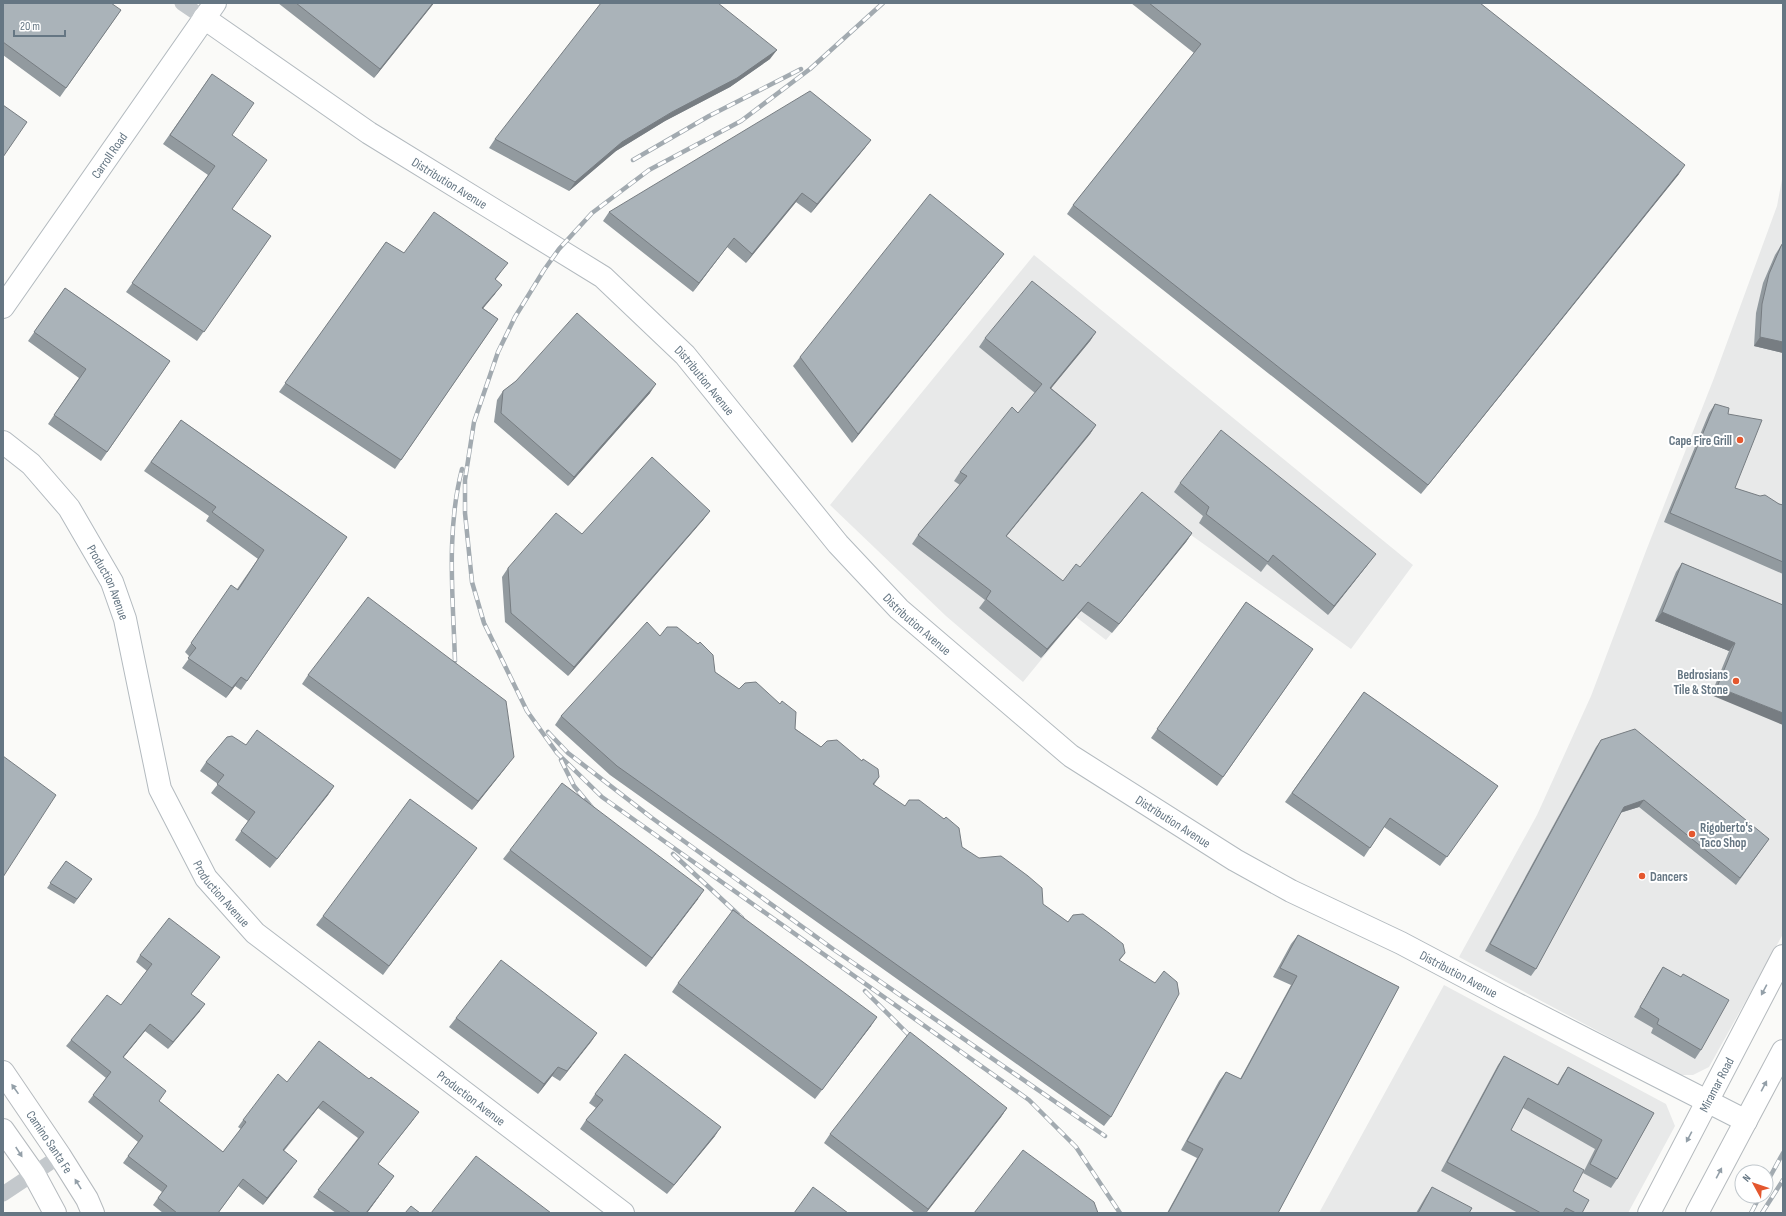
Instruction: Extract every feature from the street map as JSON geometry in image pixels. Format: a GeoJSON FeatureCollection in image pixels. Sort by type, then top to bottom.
{"type":"FeatureCollection","features":[{"type":"Feature","properties":{"kind":"street","name":"Distribution Avenue"},"geometry":{"type":"LineString","coordinates":[[182,3],[209,11],[369,133],[603,277],[684,355],[838,544],[899,609],[1071,756],[1192,834],[1291,891],[1401,943],[1746,1121]]}},
{"type":"Feature","properties":{"kind":"street","name":"Carroll Road"},"geometry":{"type":"LineString","coordinates":[[3,307],[209,11]]}},
{"type":"Feature","properties":{"kind":"street","name":"Production Avenue"},"geometry":{"type":"LineString","coordinates":[[3,442],[31,464],[69,508],[112,582],[125,619],[160,789],[206,878],[255,933],[623,1213]]}},
{"type":"Feature","properties":{"kind":"street","name":"Miramar Road"},"geometry":{"type":"LineString","coordinates":[[1649,1213],[1783,956]]}},
{"type":"Feature","properties":{"kind":"street"},"geometry":{"type":"LineString","coordinates":[[1697,1213],[1783,1051]]}},
{"type":"Feature","properties":{"kind":"street","name":"Camino Santa Fe"},"geometry":{"type":"LineString","coordinates":[[3,1072],[60,1156],[87,1199],[93,1213]]}},
{"type":"Feature","properties":{"kind":"street"},"geometry":{"type":"LineString","coordinates":[[3,1130],[34,1174],[55,1213]]}},
{"type":"Feature","properties":{"kind":"street"},"geometry":{"type":"LineString","coordinates":[[3,1194],[60,1156]]}},
{"type":"Feature","properties":{"kind":"shaded area"},"geometry":{"type":"Polygon","coordinates":[[[1783,174],[1783,934],[1709,1067],[1693,1075],[1680,1075],[1459,957],[1537,815],[1591,696],[1714,378],[1777,206],[1783,174]]]}},
{"type":"Feature","properties":{"kind":"shaded area"},"geometry":{"type":"Polygon","coordinates":[[[1034,255],[1413,565],[1351,649],[1191,535],[1106,640],[1076,617],[1023,682],[946,616],[830,505],[1034,255]]]}},
{"type":"Feature","properties":{"kind":"shaded area"},"geometry":{"type":"Polygon","coordinates":[[[1444,985],[1666,1104],[1675,1126],[1628,1213],[1319,1213],[1444,985]]]}},
{"type":"Feature","properties":{"kind":"building"},"geometry":{"type":"Polygon","coordinates":[[[3,3],[111,3],[121,10],[66,88],[3,42],[3,3]]]}},
{"type":"Feature","properties":{"kind":"building"},"geometry":{"type":"Polygon","coordinates":[[[296,3],[433,3],[380,69],[296,3]]]}},
{"type":"Feature","properties":{"kind":"building"},"geometry":{"type":"Polygon","coordinates":[[[601,3],[718,3],[777,50],[737,78],[672,112],[622,142],[575,182],[495,139],[601,3]]]}},
{"type":"Feature","properties":{"kind":"building"},"geometry":{"type":"Polygon","coordinates":[[[1149,3],[1480,3],[1685,165],[1428,485],[1073,205],[1201,44],[1149,3]]]}},
{"type":"Feature","properties":{"kind":"building"},"geometry":{"type":"Polygon","coordinates":[[[212,74],[254,103],[232,135],[267,160],[232,209],[271,236],[204,332],[132,283],[215,166],[170,135],[212,74]]]}},
{"type":"Feature","properties":{"kind":"building"},"geometry":{"type":"Polygon","coordinates":[[[810,91],[871,140],[817,204],[802,193],[752,254],[734,238],[699,283],[609,212],[810,91]]]}},
{"type":"Feature","properties":{"kind":"building"},"geometry":{"type":"Polygon","coordinates":[[[3,105],[27,122],[3,157],[3,105]]]}},
{"type":"Feature","properties":{"kind":"building"},"geometry":{"type":"Polygon","coordinates":[[[930,194],[1004,254],[858,434],[800,357],[930,194]]]}},
{"type":"Feature","properties":{"kind":"building"},"geometry":{"type":"Polygon","coordinates":[[[434,212],[508,263],[495,279],[502,285],[482,308],[498,319],[401,460],[285,383],[386,242],[404,253],[434,212]]]}},
{"type":"Feature","properties":{"kind":"building"},"geometry":{"type":"Polygon","coordinates":[[[1783,243],[1783,342],[1760,337],[1762,304],[1769,274],[1783,243]]]}},
{"type":"Feature","properties":{"kind":"building"},"geometry":{"type":"Polygon","coordinates":[[[1032,281],[1096,332],[1050,388],[1096,425],[1006,536],[1063,581],[1076,564],[1080,567],[1142,492],[1192,533],[1119,624],[1088,602],[1047,649],[986,599],[991,591],[918,535],[967,476],[960,472],[1012,407],[1018,413],[1042,384],[985,338],[1032,281]]]}},
{"type":"Feature","properties":{"kind":"building"},"geometry":{"type":"Polygon","coordinates":[[[65,288],[170,361],[107,452],[54,415],[86,369],[34,332],[65,288]]]}},
{"type":"Feature","properties":{"kind":"building"},"geometry":{"type":"Polygon","coordinates":[[[577,313],[656,384],[574,477],[501,413],[503,391],[516,381],[577,313]]]}},
{"type":"Feature","properties":{"kind":"building"},"geometry":{"type":"Polygon","coordinates":[[[1715,404],[1729,408],[1728,414],[1762,420],[1735,488],[1760,496],[1765,495],[1783,505],[1783,562],[1670,513],[1715,404]]]}},
{"type":"Feature","properties":{"kind":"building"},"geometry":{"type":"Polygon","coordinates":[[[181,420],[347,537],[247,681],[241,677],[232,688],[188,658],[196,648],[191,643],[231,585],[238,590],[264,550],[212,512],[216,507],[151,462],[181,420]]]}},
{"type":"Feature","properties":{"kind":"building"},"geometry":{"type":"Polygon","coordinates":[[[1221,430],[1376,554],[1334,606],[1273,555],[1268,562],[1206,514],[1209,507],[1180,483],[1221,430]]]}},
{"type":"Feature","properties":{"kind":"building"},"geometry":{"type":"Polygon","coordinates":[[[652,457],[710,511],[574,667],[511,613],[508,568],[556,513],[582,534],[652,457]]]}},
{"type":"Feature","properties":{"kind":"building"},"geometry":{"type":"Polygon","coordinates":[[[1682,563],[1783,605],[1783,713],[1717,687],[1735,643],[1662,612],[1682,563]]]}},
{"type":"Feature","properties":{"kind":"building"},"geometry":{"type":"Polygon","coordinates":[[[368,597],[506,701],[514,757],[478,801],[308,675],[368,597]]]}},
{"type":"Feature","properties":{"kind":"building"},"geometry":{"type":"Polygon","coordinates":[[[1246,602],[1313,649],[1223,777],[1157,729],[1246,602]]]}},
{"type":"Feature","properties":{"kind":"building"},"geometry":{"type":"Polygon","coordinates":[[[647,622],[660,636],[667,627],[677,627],[698,644],[700,642],[713,655],[715,672],[739,689],[745,683],[756,682],[780,704],[782,701],[796,712],[795,729],[821,747],[827,741],[837,740],[862,761],[863,759],[878,769],[879,777],[873,784],[905,806],[909,800],[919,800],[944,819],[946,817],[959,828],[962,847],[979,858],[1001,856],[1042,888],[1043,904],[1068,922],[1073,915],[1083,914],[1123,944],[1125,953],[1119,960],[1155,983],[1164,971],[1177,982],[1179,994],[1111,1117],[617,766],[561,716],[647,622]]]}},
{"type":"Feature","properties":{"kind":"building"},"geometry":{"type":"Polygon","coordinates":[[[1364,692],[1498,786],[1447,857],[1390,818],[1370,848],[1292,793],[1364,692]]]}},
{"type":"Feature","properties":{"kind":"building"},"geometry":{"type":"Polygon","coordinates":[[[1635,729],[1769,839],[1740,878],[1644,800],[1624,807],[1536,969],[1490,944],[1601,740],[1635,729]]]}},
{"type":"Feature","properties":{"kind":"building"},"geometry":{"type":"Polygon","coordinates":[[[257,730],[334,786],[277,859],[241,831],[255,812],[217,784],[224,775],[206,762],[227,737],[232,736],[246,745],[257,730]]]}},
{"type":"Feature","properties":{"kind":"building"},"geometry":{"type":"Polygon","coordinates":[[[3,756],[56,795],[3,877],[3,756]]]}},
{"type":"Feature","properties":{"kind":"building"},"geometry":{"type":"Polygon","coordinates":[[[562,783],[704,890],[652,958],[510,850],[562,783]]]}},
{"type":"Feature","properties":{"kind":"building"},"geometry":{"type":"Polygon","coordinates":[[[410,799],[477,848],[389,966],[323,916],[410,799]]]}},
{"type":"Feature","properties":{"kind":"building"},"geometry":{"type":"Polygon","coordinates":[[[66,861],[92,879],[77,899],[50,883],[66,861]]]}},
{"type":"Feature","properties":{"kind":"building"},"geometry":{"type":"Polygon","coordinates":[[[733,910],[877,1017],[822,1090],[678,983],[733,910]]]}},
{"type":"Feature","properties":{"kind":"building"},"geometry":{"type":"Polygon","coordinates":[[[169,918],[220,957],[191,994],[205,1004],[173,1042],[150,1024],[123,1057],[166,1091],[159,1101],[223,1152],[246,1122],[243,1120],[278,1074],[287,1082],[319,1041],[369,1079],[371,1077],[419,1112],[378,1164],[394,1176],[366,1213],[351,1213],[318,1190],[364,1132],[323,1101],[283,1150],[297,1161],[267,1198],[243,1179],[218,1213],[177,1213],[158,1198],[167,1186],[128,1156],[143,1136],[93,1095],[111,1072],[71,1040],[107,995],[121,1005],[152,964],[140,955],[169,918]]]}},
{"type":"Feature","properties":{"kind":"building"},"geometry":{"type":"Polygon","coordinates":[[[1298,935],[1399,987],[1278,1213],[1168,1213],[1203,1149],[1187,1141],[1226,1072],[1241,1079],[1297,976],[1280,968],[1298,935]]]}},
{"type":"Feature","properties":{"kind":"building"},"geometry":{"type":"Polygon","coordinates":[[[501,960],[597,1033],[567,1071],[558,1067],[544,1084],[456,1018],[501,960]]]}},
{"type":"Feature","properties":{"kind":"building"},"geometry":{"type":"Polygon","coordinates":[[[1663,967],[1681,977],[1683,974],[1729,1000],[1701,1050],[1657,1024],[1659,1019],[1640,1007],[1663,967]]]}},
{"type":"Feature","properties":{"kind":"building"},"geometry":{"type":"Polygon","coordinates":[[[910,1032],[1007,1108],[928,1209],[830,1134],[910,1032]]]}},
{"type":"Feature","properties":{"kind":"building"},"geometry":{"type":"Polygon","coordinates":[[[625,1054],[721,1127],[674,1185],[586,1120],[603,1100],[595,1094],[625,1054]]]}},
{"type":"Feature","properties":{"kind":"building"},"geometry":{"type":"Polygon","coordinates":[[[1504,1056],[1558,1085],[1568,1067],[1654,1113],[1617,1179],[1590,1164],[1602,1140],[1528,1098],[1511,1130],[1584,1170],[1573,1191],[1589,1200],[1582,1213],[1576,1213],[1566,1208],[1563,1213],[1541,1213],[1447,1162],[1504,1056]]]}},
{"type":"Feature","properties":{"kind":"building"},"geometry":{"type":"Polygon","coordinates":[[[1023,1150],[1094,1202],[1098,1213],[974,1213],[1023,1150]]]}},
{"type":"Feature","properties":{"kind":"building"},"geometry":{"type":"Polygon","coordinates":[[[476,1156],[551,1213],[431,1213],[476,1156]]]}},
{"type":"Feature","properties":{"kind":"building"},"geometry":{"type":"Polygon","coordinates":[[[813,1187],[848,1213],[794,1213],[813,1187]]]}},
{"type":"Feature","properties":{"kind":"building"},"geometry":{"type":"Polygon","coordinates":[[[1432,1187],[1472,1208],[1469,1213],[1418,1213],[1432,1187]]]}},
{"type":"Feature","properties":{"kind":"building"},"geometry":{"type":"Polygon","coordinates":[[[411,1206],[420,1213],[405,1213],[411,1206]]]}},
{"type":"Feature","properties":{"kind":"railway"},"geometry":{"type":"LineString","coordinates":[[883,3],[810,69],[741,121],[649,170],[592,213],[559,249],[544,270],[515,317],[498,352],[474,422],[465,480],[465,513],[472,582],[484,623],[527,711],[557,753],[602,797],[1029,1100],[1076,1147],[1120,1213]]}},
{"type":"Feature","properties":{"kind":"railway"},"geometry":{"type":"LineString","coordinates":[[633,160],[709,116],[801,69]]}},
{"type":"Feature","properties":{"kind":"railway"},"geometry":{"type":"LineString","coordinates":[[455,661],[452,540],[457,492],[462,469]]}},
{"type":"Feature","properties":{"kind":"railway"},"geometry":{"type":"LineString","coordinates":[[548,732],[568,753],[652,818],[833,949],[1105,1136]]}},
{"type":"Feature","properties":{"kind":"railway"},"geometry":{"type":"LineString","coordinates":[[561,760],[574,786],[594,810]]}},
{"type":"Feature","properties":{"kind":"railway"},"geometry":{"type":"LineString","coordinates":[[673,854],[742,918]]}},
{"type":"Feature","properties":{"kind":"railway"},"geometry":{"type":"LineString","coordinates":[[865,991],[916,1042]]}},
{"type":"Feature","properties":{"kind":"railway"},"geometry":{"type":"LineString","coordinates":[[1774,1169],[1783,1153]]}},
{"type":"Feature","properties":{"kind":"railway"},"geometry":{"type":"LineString","coordinates":[[1762,1213],[1783,1180]]}},
{"type":"Feature","properties":{"kind":"railway"},"geometry":{"type":"LineString","coordinates":[[1751,1213],[1756,1204]]}},
{"type":"Feature","properties":{"kind":"place","name":"Cape Fire Grill"},"geometry":{"type":"Point","coordinates":[1740,440]}},
{"type":"Feature","properties":{"kind":"place","name":"Bedrosians Tile & Stone"},"geometry":{"type":"Point","coordinates":[1736,681]}},
{"type":"Feature","properties":{"kind":"place","name":"Rigoberto's Taco Shop"},"geometry":{"type":"Point","coordinates":[1692,834]}},
{"type":"Feature","properties":{"kind":"place","name":"Dancers"},"geometry":{"type":"Point","coordinates":[1642,876]}}]}
